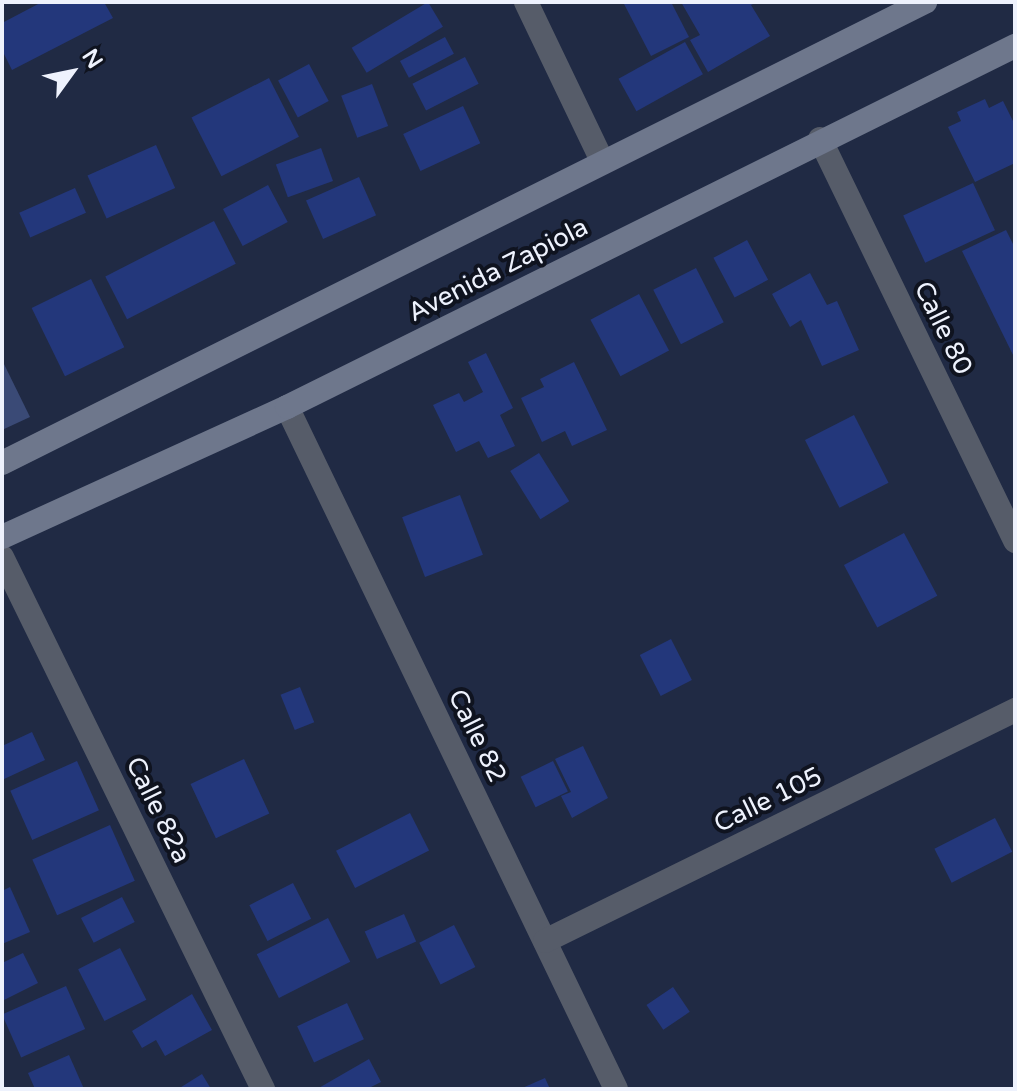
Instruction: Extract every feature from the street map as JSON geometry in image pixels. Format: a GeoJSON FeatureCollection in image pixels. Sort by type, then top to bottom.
{"type":"FeatureCollection","features":[{"type":"Feature","properties":{"kind":"main road","name":"Avenida Zapiola"},"geometry":{"type":"LineString","coordinates":[[2,463],[925,2]]}},
{"type":"Feature","properties":{"kind":"main road","name":"Avenida Zapiola"},"geometry":{"type":"LineString","coordinates":[[2,537],[287,407],[820,139],[1015,46]]}},
{"type":"Feature","properties":{"kind":"street"},"geometry":{"type":"LineString","coordinates":[[526,2],[603,163]]}},
{"type":"Feature","properties":{"kind":"street","name":"Calle 80"},"geometry":{"type":"LineString","coordinates":[[820,139],[1015,541]]}},
{"type":"Feature","properties":{"kind":"street","name":"Calle 82"},"geometry":{"type":"LineString","coordinates":[[287,407],[616,1089]]}},
{"type":"Feature","properties":{"kind":"street","name":"Calle 82a"},"geometry":{"type":"LineString","coordinates":[[2,557],[263,1089]]}},
{"type":"Feature","properties":{"kind":"street","name":"Calle 105"},"geometry":{"type":"LineString","coordinates":[[545,941],[1015,710]]}},
{"type":"Feature","properties":{"kind":"shaded area"},"geometry":{"type":"Polygon","coordinates":[[[2,360],[30,417],[2,430],[2,360]]]}},
{"type":"Feature","properties":{"kind":"building"},"geometry":{"type":"Polygon","coordinates":[[[42,2],[104,2],[113,18],[12,70],[2,50],[2,23],[42,2]]]}},
{"type":"Feature","properties":{"kind":"building"},"geometry":{"type":"Polygon","coordinates":[[[428,2],[443,27],[367,73],[352,48],[428,2]]]}},
{"type":"Feature","properties":{"kind":"building"},"geometry":{"type":"Polygon","coordinates":[[[623,2],[671,2],[689,37],[651,56],[623,2]]]}},
{"type":"Feature","properties":{"kind":"building"},"geometry":{"type":"Polygon","coordinates":[[[681,2],[757,2],[751,5],[770,36],[708,72],[690,40],[700,35],[681,2]]]}},
{"type":"Feature","properties":{"kind":"building"},"geometry":{"type":"Polygon","coordinates":[[[445,37],[454,54],[409,78],[400,61],[445,37]]]}},
{"type":"Feature","properties":{"kind":"building"},"geometry":{"type":"Polygon","coordinates":[[[685,42],[703,74],[636,111],[619,79],[685,42]]]}},
{"type":"Feature","properties":{"kind":"building"},"geometry":{"type":"Polygon","coordinates":[[[465,57],[479,84],[426,111],[412,84],[465,57]]]}},
{"type":"Feature","properties":{"kind":"building"},"geometry":{"type":"Polygon","coordinates":[[[309,64],[329,101],[298,118],[278,80],[309,64]]]}},
{"type":"Feature","properties":{"kind":"building"},"geometry":{"type":"Polygon","coordinates":[[[269,78],[299,137],[221,176],[191,117],[269,78]]]}},
{"type":"Feature","properties":{"kind":"building"},"geometry":{"type":"Polygon","coordinates":[[[372,84],[388,126],[357,138],[341,96],[372,84]]]}},
{"type":"Feature","properties":{"kind":"building"},"geometry":{"type":"Polygon","coordinates":[[[985,99],[989,108],[1003,101],[1015,125],[1015,163],[975,182],[948,127],[961,121],[957,112],[985,99]]]}},
{"type":"Feature","properties":{"kind":"building"},"geometry":{"type":"Polygon","coordinates":[[[463,106],[480,143],[421,171],[403,134],[463,106]]]}},
{"type":"Feature","properties":{"kind":"building"},"geometry":{"type":"Polygon","coordinates":[[[156,145],[175,188],[107,218],[87,176],[156,145]]]}},
{"type":"Feature","properties":{"kind":"building"},"geometry":{"type":"Polygon","coordinates":[[[321,148],[333,181],[288,197],[276,164],[321,148]]]}},
{"type":"Feature","properties":{"kind":"building"},"geometry":{"type":"Polygon","coordinates":[[[359,177],[376,215],[323,239],[306,201],[359,177]]]}},
{"type":"Feature","properties":{"kind":"building"},"geometry":{"type":"Polygon","coordinates":[[[973,183],[995,230],[925,263],[903,216],[973,183]]]}},
{"type":"Feature","properties":{"kind":"building"},"geometry":{"type":"Polygon","coordinates":[[[268,185],[288,222],[243,246],[223,209],[268,185]]]}},
{"type":"Feature","properties":{"kind":"building"},"geometry":{"type":"Polygon","coordinates":[[[75,188],[86,213],[30,237],[19,213],[75,188]]]}},
{"type":"Feature","properties":{"kind":"building"},"geometry":{"type":"Polygon","coordinates":[[[214,221],[236,264],[127,319],[105,276],[214,221]]]}},
{"type":"Feature","properties":{"kind":"building"},"geometry":{"type":"Polygon","coordinates":[[[1006,230],[1015,248],[1015,359],[962,251],[1006,230]]]}},
{"type":"Feature","properties":{"kind":"building"},"geometry":{"type":"Polygon","coordinates":[[[747,240],[768,280],[735,298],[713,258],[747,240]]]}},
{"type":"Feature","properties":{"kind":"building"},"geometry":{"type":"Polygon","coordinates":[[[696,268],[724,322],[681,344],[653,290],[696,268]]]}},
{"type":"Feature","properties":{"kind":"building"},"geometry":{"type":"Polygon","coordinates":[[[810,273],[827,305],[837,301],[859,350],[822,366],[801,320],[790,327],[772,294],[810,273]]]}},
{"type":"Feature","properties":{"kind":"building"},"geometry":{"type":"Polygon","coordinates":[[[91,279],[124,347],[65,376],[32,308],[91,279]]]}},
{"type":"Feature","properties":{"kind":"building"},"geometry":{"type":"Polygon","coordinates":[[[639,294],[669,351],[620,376],[590,320],[639,294]]]}},
{"type":"Feature","properties":{"kind":"building"},"geometry":{"type":"Polygon","coordinates":[[[486,353],[513,408],[500,415],[515,446],[488,458],[479,441],[456,452],[433,405],[459,393],[464,402],[483,392],[468,362],[486,353]]]}},
{"type":"Feature","properties":{"kind":"building"},"geometry":{"type":"Polygon","coordinates":[[[574,362],[607,430],[572,446],[565,431],[542,442],[521,398],[544,387],[540,379],[574,362]]]}},
{"type":"Feature","properties":{"kind":"building"},"geometry":{"type":"Polygon","coordinates":[[[854,415],[889,483],[839,508],[805,440],[854,415]]]}},
{"type":"Feature","properties":{"kind":"building"},"geometry":{"type":"Polygon","coordinates":[[[539,453],[569,501],[540,519],[510,471],[539,453]]]}},
{"type":"Feature","properties":{"kind":"building"},"geometry":{"type":"Polygon","coordinates":[[[460,495],[483,555],[425,577],[402,517],[460,495]]]}},
{"type":"Feature","properties":{"kind":"building"},"geometry":{"type":"Polygon","coordinates":[[[904,533],[937,596],[877,628],[844,565],[904,533]]]}},
{"type":"Feature","properties":{"kind":"building"},"geometry":{"type":"Polygon","coordinates":[[[671,639],[692,680],[661,696],[640,655],[671,639]]]}},
{"type":"Feature","properties":{"kind":"building"},"geometry":{"type":"Polygon","coordinates":[[[300,687],[314,722],[295,730],[281,695],[300,687]]]}},
{"type":"Feature","properties":{"kind":"building"},"geometry":{"type":"Polygon","coordinates":[[[32,732],[45,760],[2,780],[2,746],[32,732]]]}},
{"type":"Feature","properties":{"kind":"building"},"geometry":{"type":"Polygon","coordinates":[[[583,746],[608,798],[572,818],[561,796],[571,792],[555,759],[583,746]]]}},
{"type":"Feature","properties":{"kind":"building"},"geometry":{"type":"Polygon","coordinates":[[[244,759],[269,813],[216,838],[191,784],[244,759]]]}},
{"type":"Feature","properties":{"kind":"building"},"geometry":{"type":"Polygon","coordinates":[[[77,761],[99,810],[32,840],[10,791],[77,761]]]}},
{"type":"Feature","properties":{"kind":"building"},"geometry":{"type":"Polygon","coordinates":[[[553,761],[568,792],[536,807],[521,777],[553,761]]]}},
{"type":"Feature","properties":{"kind":"building"},"geometry":{"type":"Polygon","coordinates":[[[410,813],[429,850],[355,888],[336,851],[410,813]]]}},
{"type":"Feature","properties":{"kind":"building"},"geometry":{"type":"Polygon","coordinates":[[[995,818],[1012,852],[952,883],[934,849],[995,818]]]}},
{"type":"Feature","properties":{"kind":"building"},"geometry":{"type":"Polygon","coordinates":[[[110,825],[135,881],[57,915],[32,860],[110,825]]]}},
{"type":"Feature","properties":{"kind":"building"},"geometry":{"type":"Polygon","coordinates":[[[293,883],[311,919],[268,941],[249,905],[293,883]]]}},
{"type":"Feature","properties":{"kind":"building"},"geometry":{"type":"Polygon","coordinates":[[[10,887],[30,932],[2,944],[2,891],[10,887]]]}},
{"type":"Feature","properties":{"kind":"building"},"geometry":{"type":"Polygon","coordinates":[[[122,897],[135,922],[94,943],[81,918],[122,897]]]}},
{"type":"Feature","properties":{"kind":"building"},"geometry":{"type":"Polygon","coordinates":[[[404,914],[416,941],[377,959],[365,931],[404,914]]]}},
{"type":"Feature","properties":{"kind":"building"},"geometry":{"type":"Polygon","coordinates":[[[328,918],[350,962],[279,998],[257,954],[328,918]]]}},
{"type":"Feature","properties":{"kind":"building"},"geometry":{"type":"Polygon","coordinates":[[[454,925],[475,967],[441,985],[419,943],[454,925]]]}},
{"type":"Feature","properties":{"kind":"building"},"geometry":{"type":"Polygon","coordinates":[[[120,948],[146,1000],[104,1021],[78,969],[120,948]]]}},
{"type":"Feature","properties":{"kind":"building"},"geometry":{"type":"Polygon","coordinates":[[[23,953],[38,983],[2,1001],[2,963],[23,953]]]}},
{"type":"Feature","properties":{"kind":"building"},"geometry":{"type":"Polygon","coordinates":[[[66,986],[85,1029],[21,1057],[2,1014],[66,986]]]}},
{"type":"Feature","properties":{"kind":"building"},"geometry":{"type":"Polygon","coordinates":[[[673,987],[690,1012],[663,1030],[646,1005],[673,987]]]}},
{"type":"Feature","properties":{"kind":"building"},"geometry":{"type":"Polygon","coordinates":[[[192,994],[212,1030],[165,1056],[156,1040],[142,1048],[132,1031],[192,994]]]}},
{"type":"Feature","properties":{"kind":"building"},"geometry":{"type":"Polygon","coordinates":[[[347,1003],[364,1039],[314,1062],[297,1026],[347,1003]]]}},
{"type":"Feature","properties":{"kind":"building"},"geometry":{"type":"Polygon","coordinates":[[[69,1055],[84,1089],[35,1089],[28,1073],[69,1055]]]}},
{"type":"Feature","properties":{"kind":"building"},"geometry":{"type":"Polygon","coordinates":[[[369,1059],[381,1082],[367,1089],[317,1089],[369,1059]]]}},
{"type":"Feature","properties":{"kind":"building"},"geometry":{"type":"Polygon","coordinates":[[[202,1074],[211,1089],[178,1089],[202,1074]]]}},
{"type":"Feature","properties":{"kind":"building"},"geometry":{"type":"Polygon","coordinates":[[[545,1078],[550,1089],[520,1089],[545,1078]]]}}]}
